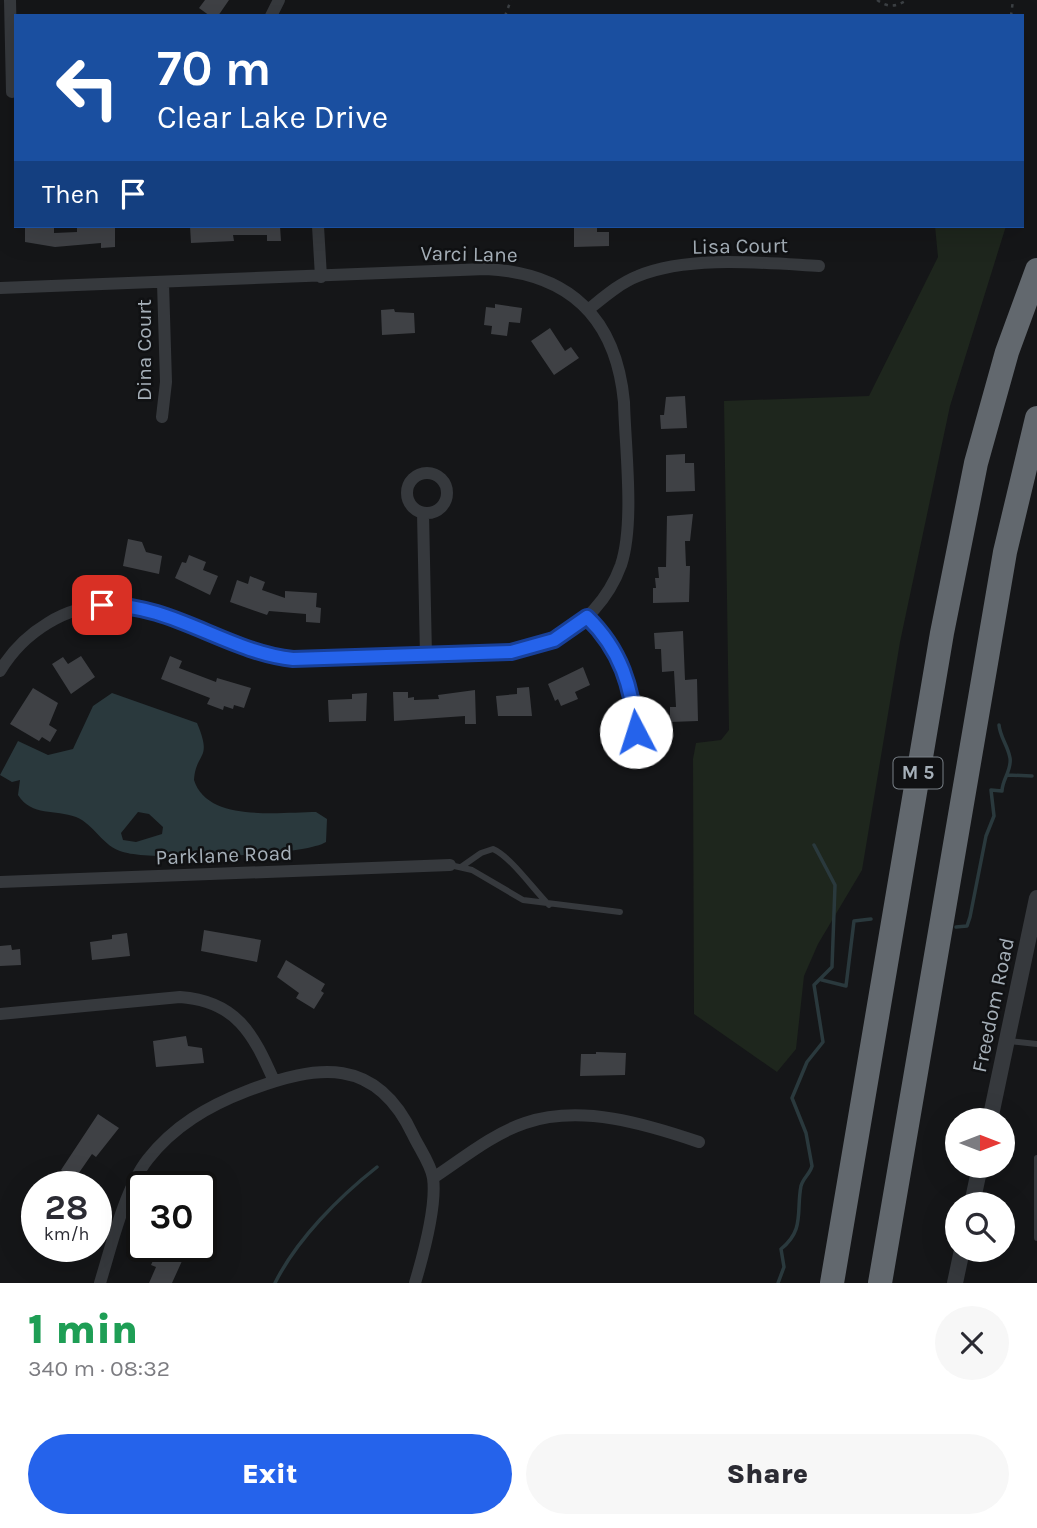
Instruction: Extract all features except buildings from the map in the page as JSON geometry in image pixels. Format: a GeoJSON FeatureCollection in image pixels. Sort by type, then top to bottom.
{"type":"FeatureCollection","features":[{"type":"Feature","properties":{"kind":"highway","name":"M 5"},"geometry":{"type":"LineString","coordinates":[[832,1283],[942,633],[976,463],[1007,352],[1037,270]]}},
{"type":"Feature","properties":{"kind":"highway","name":"M 5"},"geometry":{"type":"LineString","coordinates":[[880,1283],[1005,552],[1037,418]]}},
{"type":"Feature","properties":{"kind":"street"},"geometry":{"type":"LineString","coordinates":[[9,0],[9,92]]}},
{"type":"Feature","properties":{"kind":"street"},"geometry":{"type":"LineString","coordinates":[[318,228],[321,277]]}},
{"type":"Feature","properties":{"kind":"street","name":"Lisa Court"},"geometry":{"type":"LineString","coordinates":[[589,309],[626,282],[667,268],[769,262],[819,266]]}},
{"type":"Feature","properties":{"kind":"street","name":"Varci Lane"},"geometry":{"type":"LineString","coordinates":[[0,288],[506,270],[542,278],[576,296],[589,309],[610,343],[622,381],[627,534],[616,576],[582,621]]}},
{"type":"Feature","properties":{"kind":"street","name":"Dina Court"},"geometry":{"type":"LineString","coordinates":[[162,417],[166,382],[163,283]]}},
{"type":"Feature","properties":{"kind":"street"},"geometry":{"type":"LineString","coordinates":[[424,513],[426,656]]}},
{"type":"Feature","properties":{"kind":"street"},"geometry":{"type":"LineString","coordinates":[[0,671],[15,649],[39,628],[71,611],[102,605],[145,608],[282,658],[426,656],[522,650],[554,640],[582,621],[607,640],[625,671],[633,697],[636,732]]}},
{"type":"Feature","properties":{"kind":"street","name":"Parklane Road"},"geometry":{"type":"LineString","coordinates":[[0,883],[455,866]]}},
{"type":"Feature","properties":{"kind":"street","name":"Freedom Road"},"geometry":{"type":"LineString","coordinates":[[993,1108],[1037,898]]}},
{"type":"Feature","properties":{"kind":"street"},"geometry":{"type":"LineString","coordinates":[[0,1014],[180,997],[202,999],[220,1006],[245,1026],[274,1081]]}},
{"type":"Feature","properties":{"kind":"street"},"geometry":{"type":"LineString","coordinates":[[100,1283],[120,1218],[146,1161],[173,1130],[220,1101],[306,1072],[346,1072],[379,1086],[405,1119],[433,1178],[426,1245],[415,1283]]}},
{"type":"Feature","properties":{"kind":"street"},"geometry":{"type":"LineString","coordinates":[[433,1178],[501,1134],[525,1123],[551,1117],[596,1116],[658,1128],[699,1142]]}},
{"type":"Feature","properties":{"kind":"street"},"geometry":{"type":"LineString","coordinates":[[955,1283],[959,1262]]}},
{"type":"Feature","properties":{"kind":"lane"},"geometry":{"type":"LineString","coordinates":[[455,866],[493,849],[512,860],[518,873],[549,905]]}},
{"type":"Feature","properties":{"kind":"lane"},"geometry":{"type":"LineString","coordinates":[[455,866],[513,896],[549,905],[620,912]]}},
{"type":"Feature","properties":{"kind":"lane"},"geometry":{"type":"LineString","coordinates":[[1007,1041],[1037,1044]]}},
{"type":"Feature","properties":{"kind":"lane"},"geometry":{"type":"LineString","coordinates":[[1037,1158],[1037,1238]]}},
{"type":"Feature","properties":{"kind":"path"},"geometry":{"type":"LineString","coordinates":[[877,0],[887,7],[908,0]]}},
{"type":"Feature","properties":{"kind":"shaded area"},"geometry":{"type":"Polygon","coordinates":[[[935,228],[1005,228],[950,406],[900,642],[862,870],[818,944],[804,976],[796,1049],[777,1072],[694,1014],[693,759],[696,743],[721,740],[729,730],[724,401],[869,396],[938,257],[935,228]]]}},
{"type":"Feature","properties":{"kind":"shaded area"},"geometry":{"type":"Polygon","coordinates":[[[112,693],[197,723],[204,750],[194,780],[202,794],[229,809],[247,812],[316,812],[327,819],[326,842],[312,847],[259,854],[194,857],[139,855],[116,849],[76,817],[30,807],[18,795],[20,780],[12,782],[0,775],[18,741],[48,755],[73,749],[93,706],[112,693]],[[138,812],[121,833],[123,840],[136,842],[162,834],[163,827],[149,814],[138,812]]]}},
{"type":"Feature","properties":{"kind":"waterway"},"geometry":{"type":"LineString","coordinates":[[956,927],[967,926],[970,917],[986,836],[994,816],[991,790],[1002,791],[1010,767],[1009,754],[999,725]]}},
{"type":"Feature","properties":{"kind":"waterway"},"geometry":{"type":"LineString","coordinates":[[1007,775],[1032,776]]}},
{"type":"Feature","properties":{"kind":"waterway"},"geometry":{"type":"LineString","coordinates":[[778,1283],[784,1267],[781,1249],[789,1242],[797,1227],[801,1186],[812,1166],[806,1133],[792,1098],[807,1062],[823,1042],[814,985],[832,967],[835,885],[814,845]]}},
{"type":"Feature","properties":{"kind":"waterway"},"geometry":{"type":"LineString","coordinates":[[822,980],[846,986],[854,921],[871,919]]}},
{"type":"Feature","properties":{"kind":"waterway"},"geometry":{"type":"LineString","coordinates":[[275,1283],[295,1251],[320,1220],[377,1167]]}},
{"type":"Feature","properties":{"kind":"route"},"geometry":{"type":"LineString","coordinates":[[102,605],[145,608],[261,653],[293,659],[511,652],[554,640],[587,617],[607,640],[625,671],[633,697],[636,732]]}}]}
